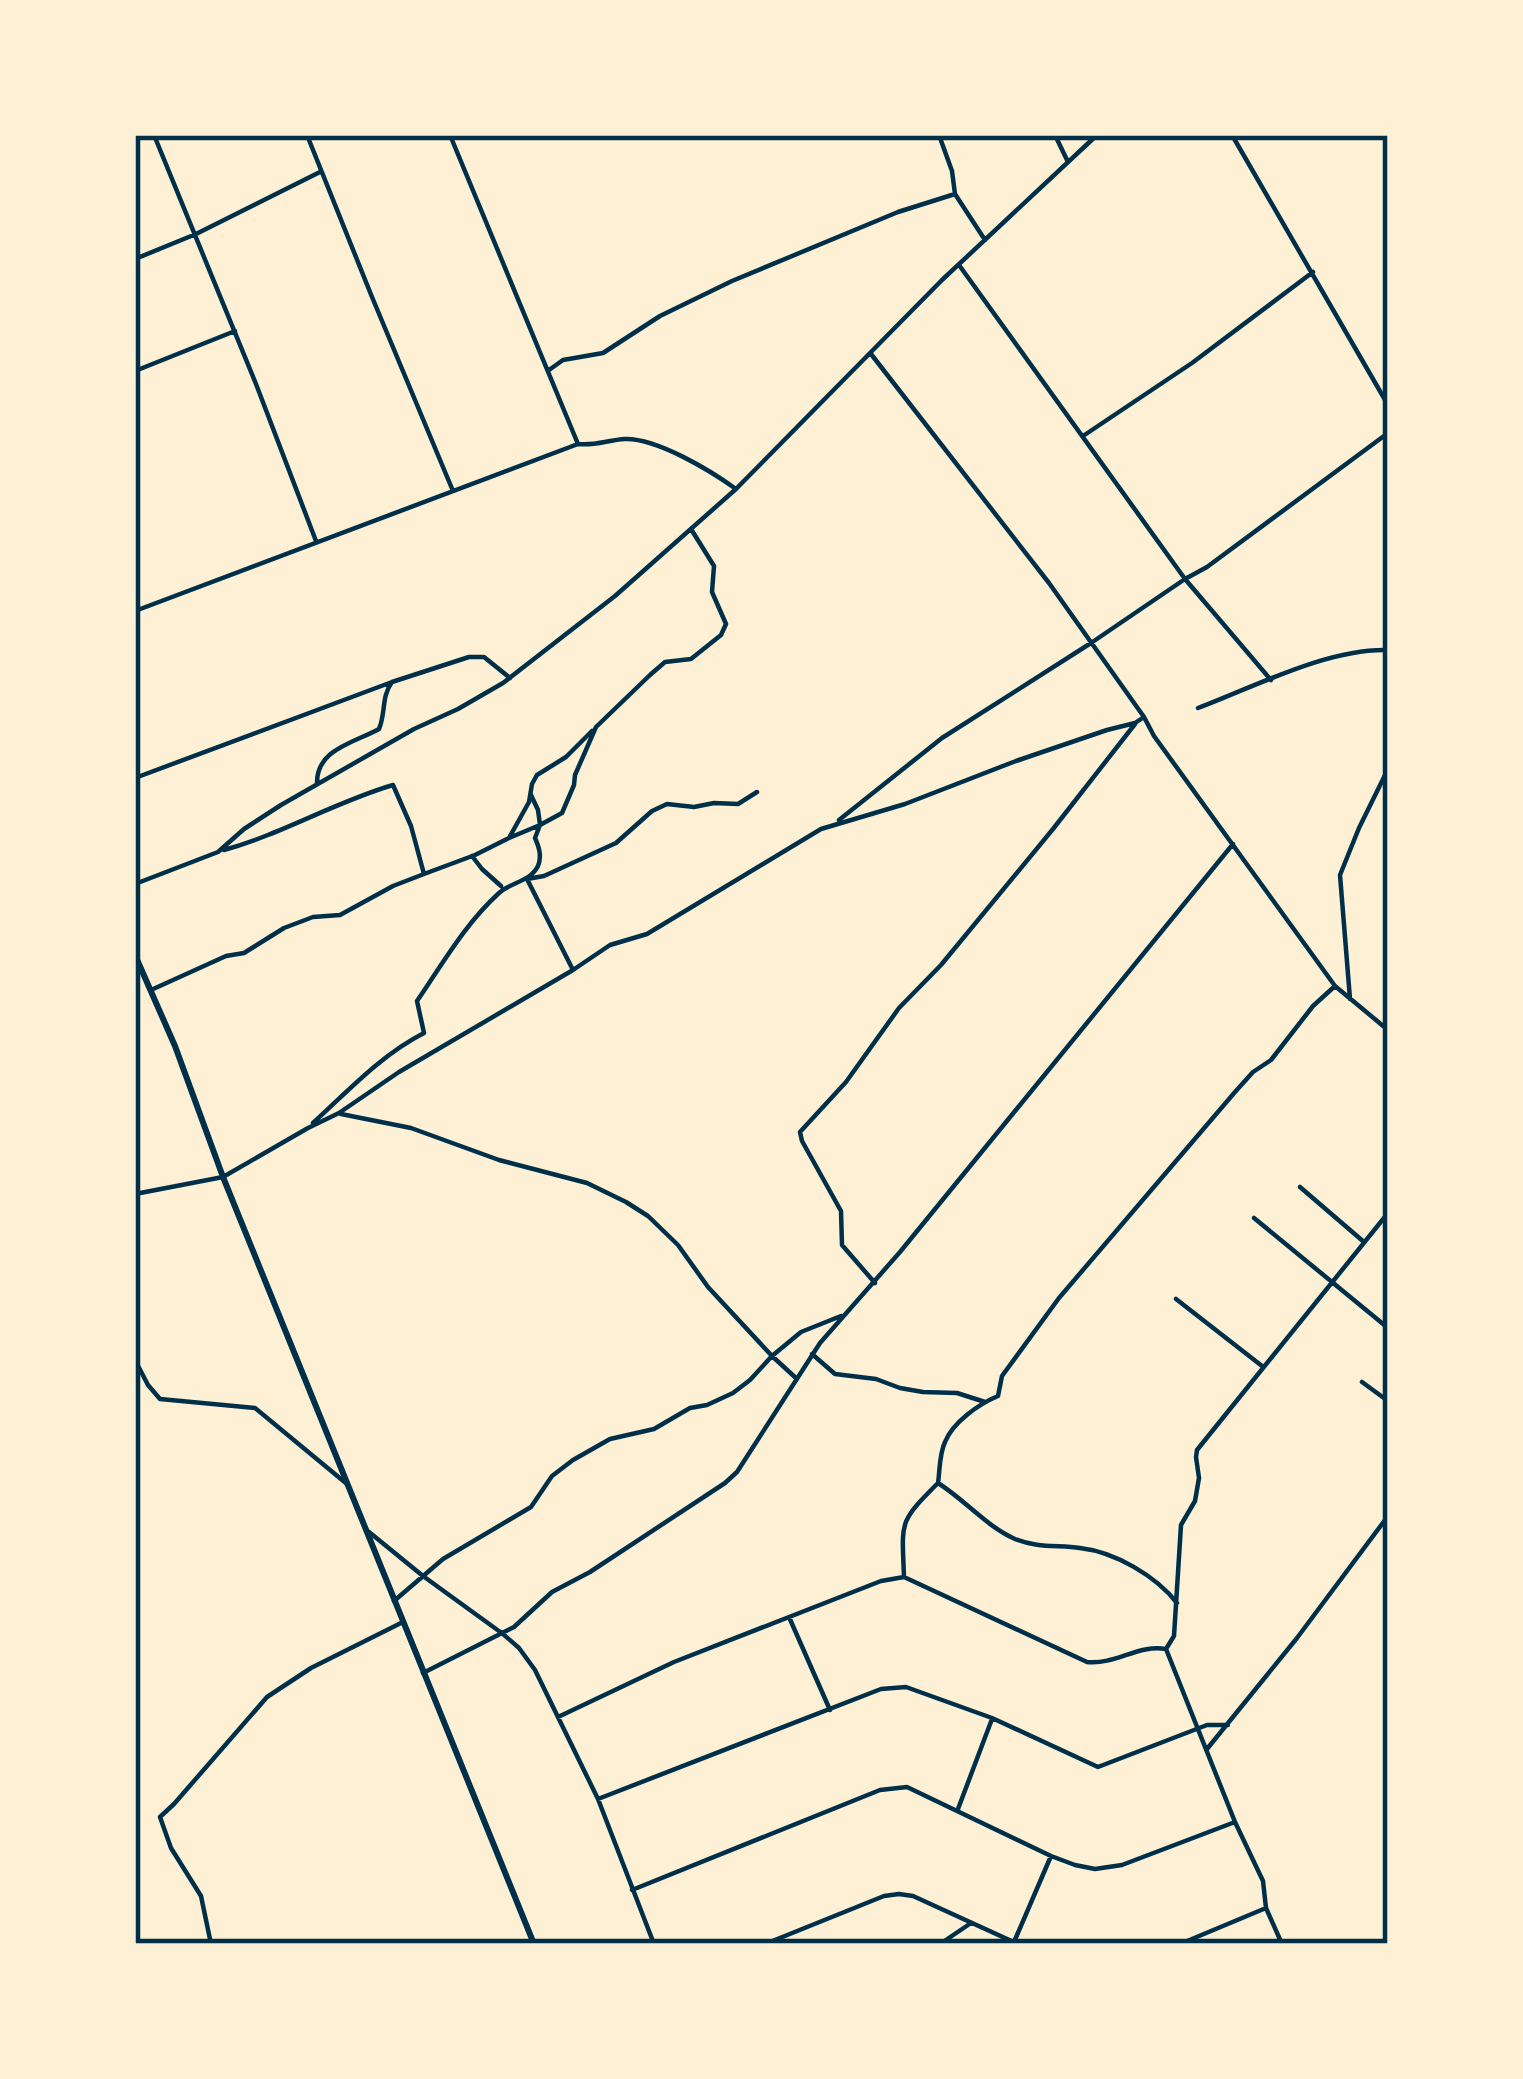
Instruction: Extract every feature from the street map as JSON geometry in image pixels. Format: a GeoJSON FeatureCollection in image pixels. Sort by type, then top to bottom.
{"type":"FeatureCollection","features":[{"type":"Feature","properties":{"kind":"street"},"geometry":{"type":"LineString","coordinates":[[154,135],[316,541]]}},
{"type":"Feature","properties":{"kind":"street"},"geometry":{"type":"LineString","coordinates":[[308,135],[453,491]]}},
{"type":"Feature","properties":{"kind":"street"},"geometry":{"type":"LineString","coordinates":[[449,135],[578,444]]}},
{"type":"Feature","properties":{"kind":"street"},"geometry":{"type":"LineString","coordinates":[[939,135],[956,194],[985,240]]}},
{"type":"Feature","properties":{"kind":"street"},"geometry":{"type":"LineString","coordinates":[[1055,135],[1067,160]]}},
{"type":"Feature","properties":{"kind":"street"},"geometry":{"type":"LineString","coordinates":[[218,852],[244,829],[316,785],[510,677],[615,596],[736,489],[959,265],[1097,135]]}},
{"type":"Feature","properties":{"kind":"street"},"geometry":{"type":"LineString","coordinates":[[1232,135],[1388,405]]}},
{"type":"Feature","properties":{"kind":"street"},"geometry":{"type":"LineString","coordinates":[[135,259],[322,171]]}},
{"type":"Feature","properties":{"kind":"street"},"geometry":{"type":"LineString","coordinates":[[548,370],[563,361],[603,353],[659,316],[732,281],[898,212],[956,194]]}},
{"type":"Feature","properties":{"kind":"street"},"geometry":{"type":"LineString","coordinates":[[959,265],[1185,579],[1271,680]]}},
{"type":"Feature","properties":{"kind":"street"},"geometry":{"type":"LineString","coordinates":[[1082,437],[1192,363],[1312,272]]}},
{"type":"Feature","properties":{"kind":"street"},"geometry":{"type":"LineString","coordinates":[[135,371],[235,331]]}},
{"type":"Feature","properties":{"kind":"street"},"geometry":{"type":"LineString","coordinates":[[871,355],[1001,520],[1335,986],[1388,1030]]}},
{"type":"Feature","properties":{"kind":"street"},"geometry":{"type":"LineString","coordinates":[[837,822],[942,738],[1207,567],[1388,433]]}},
{"type":"Feature","properties":{"kind":"street"},"geometry":{"type":"LineString","coordinates":[[135,611],[578,444],[625,439],[652,445],[704,466],[736,489]]}},
{"type":"Feature","properties":{"kind":"street"},"geometry":{"type":"LineString","coordinates":[[509,838],[537,776],[566,757],[665,662],[692,659],[721,635],[726,619],[712,592],[714,566],[691,530]]}},
{"type":"Feature","properties":{"kind":"street"},"geometry":{"type":"LineString","coordinates":[[1198,708],[1350,652],[1388,650]]}},
{"type":"Feature","properties":{"kind":"street"},"geometry":{"type":"LineString","coordinates":[[135,778],[469,656],[484,657],[510,677]]}},
{"type":"Feature","properties":{"kind":"street"},"geometry":{"type":"LineString","coordinates":[[316,785],[316,773],[327,755],[380,729],[385,691],[392,682]]}},
{"type":"Feature","properties":{"kind":"street"},"geometry":{"type":"LineString","coordinates":[[875,1282],[842,1245],[841,1211],[800,1132],[846,1082],[898,1007],[979,919],[1144,717]]}},
{"type":"Feature","properties":{"kind":"street"},"geometry":{"type":"LineString","coordinates":[[135,1194],[223,1178],[339,1113],[610,945],[647,934],[820,829],[1136,723]]}},
{"type":"Feature","properties":{"kind":"street"},"geometry":{"type":"LineString","coordinates":[[151,990],[226,956],[244,953],[284,928],[313,917],[340,914],[562,813],[596,727]]}},
{"type":"Feature","properties":{"kind":"street"},"geometry":{"type":"LineString","coordinates":[[1350,998],[1340,875],[1388,769]]}},
{"type":"Feature","properties":{"kind":"street"},"geometry":{"type":"LineString","coordinates":[[135,884],[393,785],[424,874]]}},
{"type":"Feature","properties":{"kind":"street"},"geometry":{"type":"LineString","coordinates":[[308,1128],[376,1065],[424,1033],[417,1000],[460,934],[503,888],[544,876],[616,843],[652,811],[668,804],[737,804],[757,792]]}},
{"type":"Feature","properties":{"kind":"street"},"geometry":{"type":"LineString","coordinates":[[527,879],[538,865],[540,849],[535,838],[538,810],[531,794]]}},
{"type":"Feature","properties":{"kind":"street"},"geometry":{"type":"LineString","coordinates":[[424,1673],[503,1634],[552,1592],[725,1483],[747,1459],[812,1354],[1233,844]]}},
{"type":"Feature","properties":{"kind":"street"},"geometry":{"type":"LineString","coordinates":[[472,856],[503,888]]}},
{"type":"Feature","properties":{"kind":"street"},"geometry":{"type":"LineString","coordinates":[[527,879],[573,970]]}},
{"type":"Feature","properties":{"kind":"street"},"geometry":{"type":"LineString","coordinates":[[135,955],[534,1944]]}},
{"type":"Feature","properties":{"kind":"street"},"geometry":{"type":"LineString","coordinates":[[904,1577],[903,1534],[908,1514],[938,1483],[948,1435],[998,1396],[1006,1370],[1076,1276],[1235,1092],[1271,1060],[1335,986]]}},
{"type":"Feature","properties":{"kind":"street"},"geometry":{"type":"LineString","coordinates":[[339,1113],[411,1128],[499,1160],[587,1183],[626,1202],[649,1216],[678,1245],[708,1287],[797,1378]]}},
{"type":"Feature","properties":{"kind":"street"},"geometry":{"type":"LineString","coordinates":[[1300,1187],[1365,1242]]}},
{"type":"Feature","properties":{"kind":"street"},"geometry":{"type":"LineString","coordinates":[[1166,1649],[1174,1636],[1178,1605],[1181,1525],[1195,1501],[1199,1478],[1197,1450],[1388,1213]]}},
{"type":"Feature","properties":{"kind":"street"},"geometry":{"type":"LineString","coordinates":[[1255,1218],[1388,1328]]}},
{"type":"Feature","properties":{"kind":"street"},"geometry":{"type":"LineString","coordinates":[[1176,1299],[1263,1367]]}},
{"type":"Feature","properties":{"kind":"street"},"geometry":{"type":"LineString","coordinates":[[394,1601],[443,1558],[530,1507],[552,1476],[573,1460],[610,1439],[654,1429],[690,1408],[733,1393],[801,1332],[844,1315]]}},
{"type":"Feature","properties":{"kind":"street"},"geometry":{"type":"LineString","coordinates":[[812,1354],[835,1374],[923,1392],[957,1393],[985,1402]]}},
{"type":"Feature","properties":{"kind":"street"},"geometry":{"type":"LineString","coordinates":[[135,1360],[160,1399],[255,1408],[347,1484]]}},
{"type":"Feature","properties":{"kind":"street"},"geometry":{"type":"LineString","coordinates":[[1363,1382],[1388,1401]]}},
{"type":"Feature","properties":{"kind":"street"},"geometry":{"type":"LineString","coordinates":[[938,1483],[1007,1535],[1043,1547],[1078,1547],[1113,1555],[1170,1594],[1178,1605]]}},
{"type":"Feature","properties":{"kind":"street"},"geometry":{"type":"LineString","coordinates":[[1207,1749],[1388,1516]]}},
{"type":"Feature","properties":{"kind":"street"},"geometry":{"type":"LineString","coordinates":[[365,1529],[503,1634],[535,1670],[598,1799],[654,1944]]}},
{"type":"Feature","properties":{"kind":"street"},"geometry":{"type":"LineString","coordinates":[[558,1717],[674,1662],[881,1580],[904,1577],[1087,1662],[1101,1664],[1151,1646],[1166,1649]]}},
{"type":"Feature","properties":{"kind":"street"},"geometry":{"type":"LineString","coordinates":[[789,1617],[830,1710]]}},
{"type":"Feature","properties":{"kind":"street"},"geometry":{"type":"LineString","coordinates":[[211,1944],[201,1896],[171,1848],[162,1813],[266,1697],[311,1668],[403,1622]]}},
{"type":"Feature","properties":{"kind":"street"},"geometry":{"type":"LineString","coordinates":[[1166,1649],[1263,1881],[1266,1908],[1282,1944]]}},
{"type":"Feature","properties":{"kind":"street"},"geometry":{"type":"LineString","coordinates":[[598,1799],[881,1689],[905,1687],[992,1718],[1098,1767],[1198,1728],[1228,1725]]}},
{"type":"Feature","properties":{"kind":"street"},"geometry":{"type":"LineString","coordinates":[[958,1809],[992,1718]]}},
{"type":"Feature","properties":{"kind":"street"},"geometry":{"type":"LineString","coordinates":[[632,1890],[880,1790],[908,1787],[1051,1856],[1095,1869],[1122,1865],[1235,1822]]}},
{"type":"Feature","properties":{"kind":"street"},"geometry":{"type":"LineString","coordinates":[[764,1944],[899,1894],[914,1896],[1016,1943],[1051,1856]]}},
{"type":"Feature","properties":{"kind":"street"},"geometry":{"type":"LineString","coordinates":[[1180,1944],[1266,1908]]}},
{"type":"Feature","properties":{"kind":"street"},"geometry":{"type":"LineString","coordinates":[[940,1944],[970,1923]]}}]}
